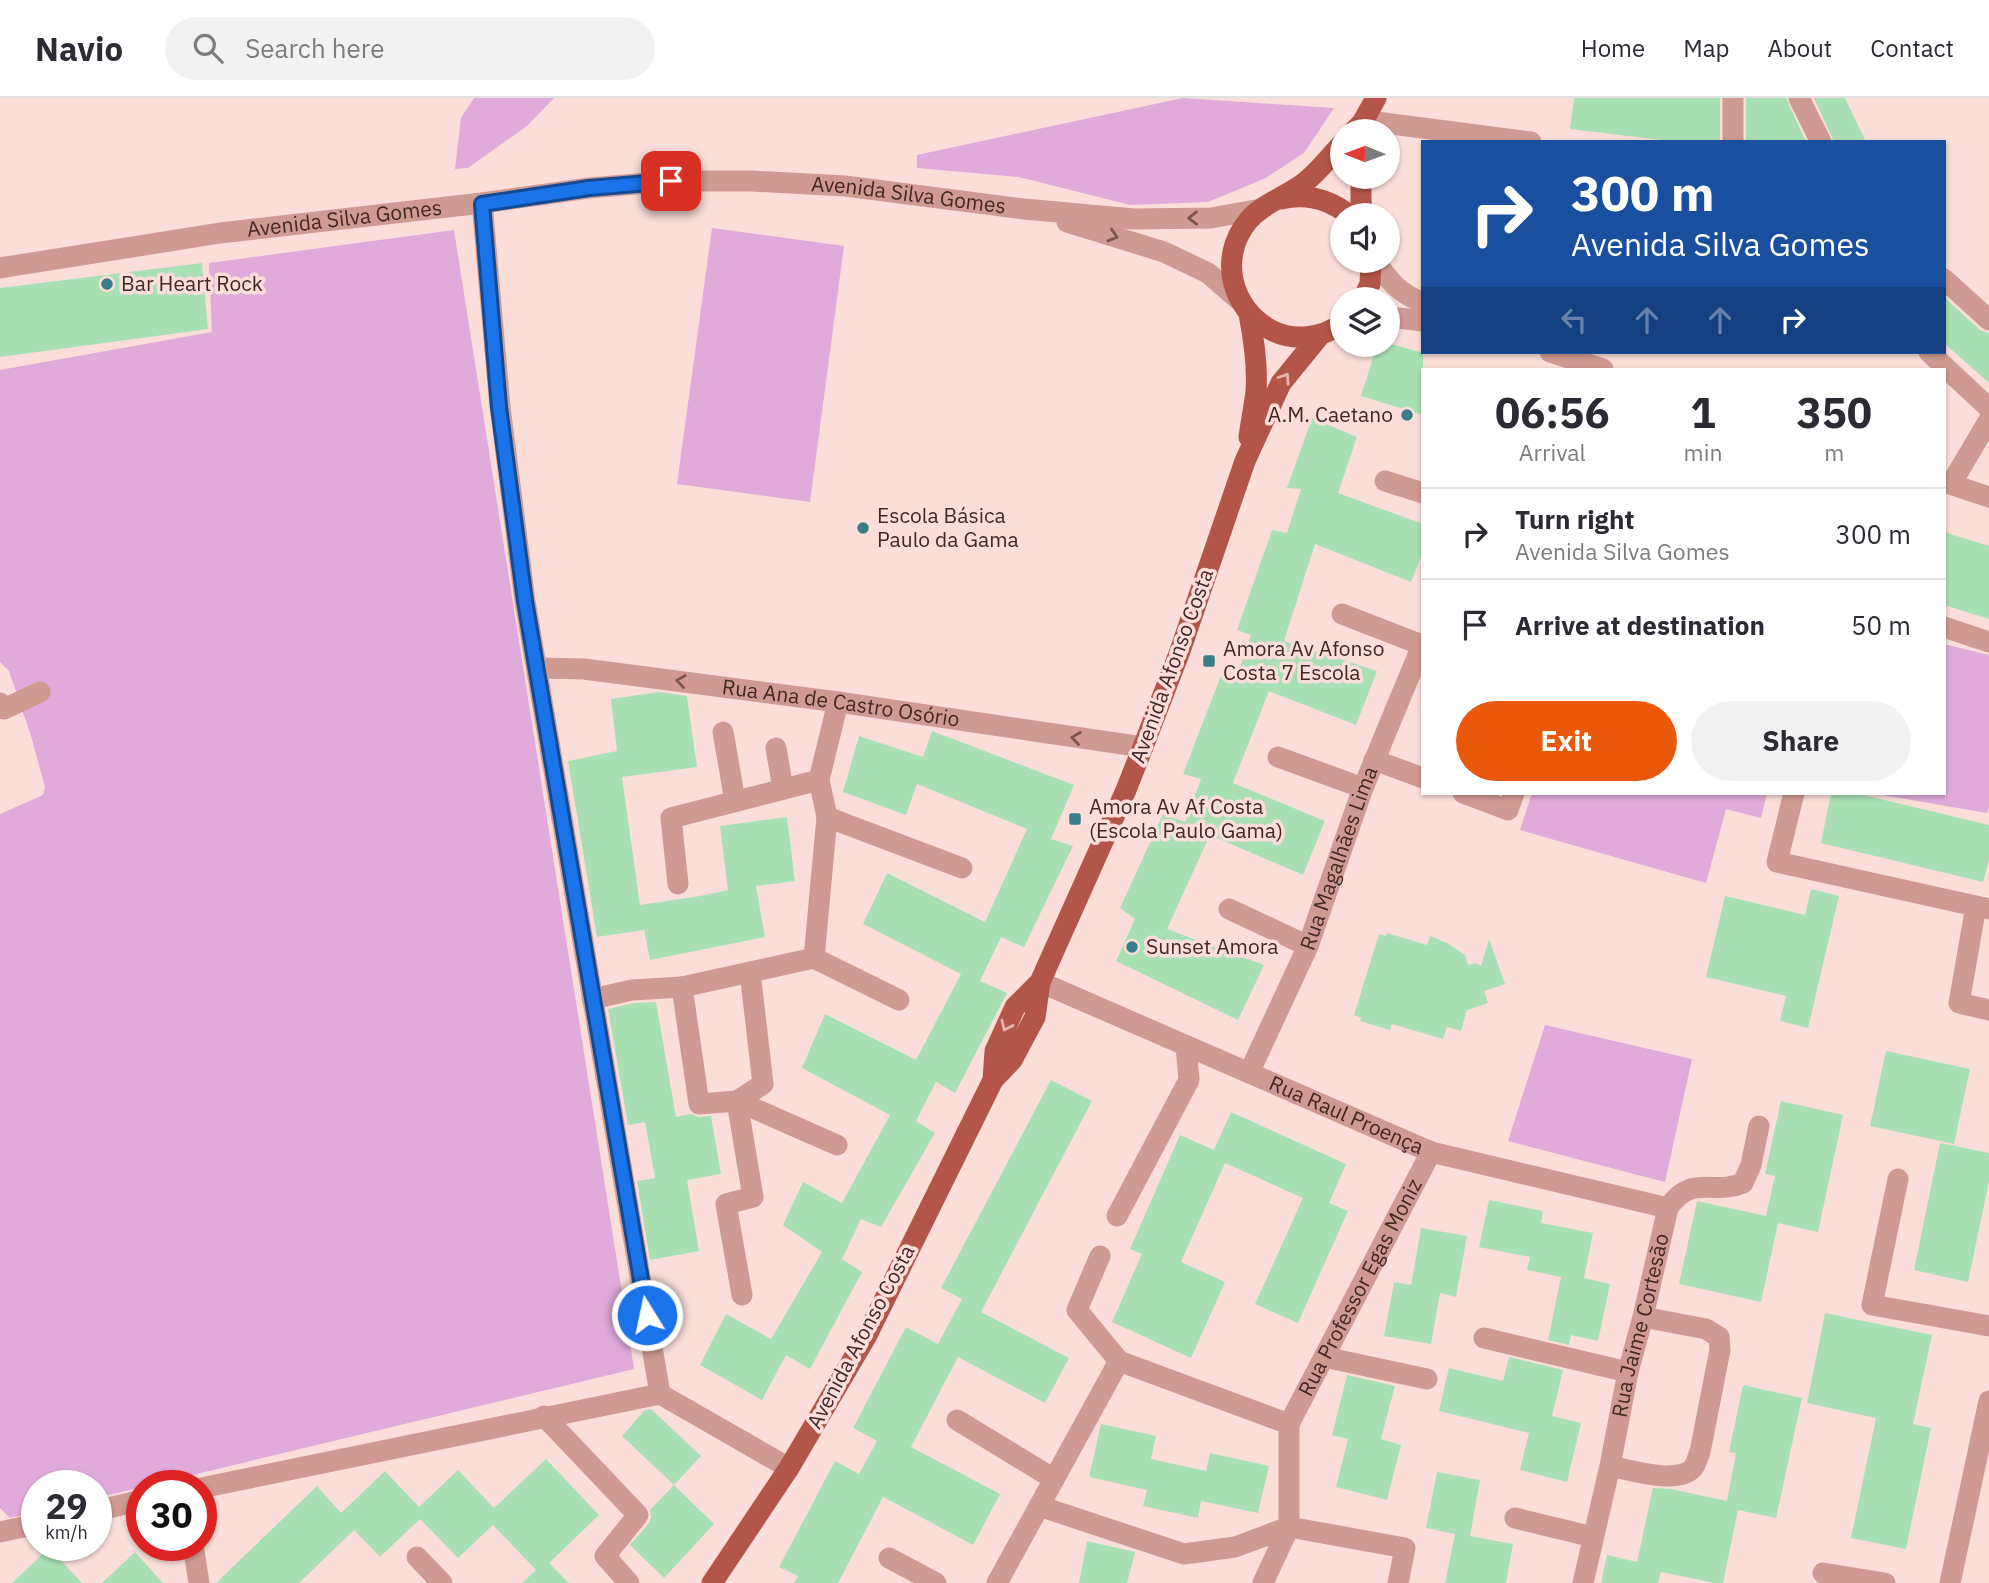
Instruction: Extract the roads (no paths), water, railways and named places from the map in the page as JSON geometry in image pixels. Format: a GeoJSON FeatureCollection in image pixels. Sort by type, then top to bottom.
{"type":"FeatureCollection","features":[{"type":"Feature","properties":{"kind":"main road"},"geometry":{"type":"LineString","coordinates":[[1364,119],[1376,98]]}},
{"type":"Feature","properties":{"kind":"main road"},"geometry":{"type":"LineString","coordinates":[[1378,119],[1385,98]]}},
{"type":"Feature","properties":{"kind":"main road"},"geometry":{"type":"LineString","coordinates":[[1245,461],[1256,392],[1254,340],[1244,307],[1233,284],[1233,250],[1248,220],[1304,183],[1330,156]]}},
{"type":"Feature","properties":{"kind":"main road"},"geometry":{"type":"LineString","coordinates":[[1268,205],[1292,197],[1309,197],[1332,203]]}},
{"type":"Feature","properties":{"kind":"main road"},"geometry":{"type":"LineString","coordinates":[[1244,307],[1262,325],[1277,333],[1299,337],[1330,330]]}},
{"type":"Feature","properties":{"kind":"main road"},"geometry":{"type":"LineString","coordinates":[[1245,461],[1281,383],[1330,334]]}},
{"type":"Feature","properties":{"kind":"main road","name":"Avenida Afonso Costa"},"geometry":{"type":"LineString","coordinates":[[712,1583],[789,1468],[866,1336],[993,1080],[1012,1060],[1035,1017],[1040,982],[1122,801],[1180,651],[1245,461]]}},
{"type":"Feature","properties":{"kind":"street"},"geometry":{"type":"LineString","coordinates":[[1732,140],[1733,98]]}},
{"type":"Feature","properties":{"kind":"street"},"geometry":{"type":"LineString","coordinates":[[1799,98],[1820,140]]}},
{"type":"Feature","properties":{"kind":"street"},"geometry":{"type":"LineString","coordinates":[[1400,129],[1510,140]]}},
{"type":"Feature","properties":{"kind":"street","name":"Avenida Silva Gomes"},"geometry":{"type":"LineString","coordinates":[[0,268],[220,233],[482,204],[589,188],[671,181],[752,181],[845,186],[1024,209]]}},
{"type":"Feature","properties":{"kind":"street"},"geometry":{"type":"LineString","coordinates":[[482,204],[499,407],[525,601],[660,1394]]}},
{"type":"Feature","properties":{"kind":"street"},"geometry":{"type":"LineString","coordinates":[[1024,209],[1134,219],[1211,218],[1268,205]]}},
{"type":"Feature","properties":{"kind":"street"},"geometry":{"type":"LineString","coordinates":[[1024,209],[1164,252],[1208,273],[1244,307]]}},
{"type":"Feature","properties":{"kind":"street"},"geometry":{"type":"LineString","coordinates":[[1382,273],[1392,285],[1421,302]]}},
{"type":"Feature","properties":{"kind":"street"},"geometry":{"type":"LineString","coordinates":[[1946,281],[1989,320]]}},
{"type":"Feature","properties":{"kind":"street"},"geometry":{"type":"LineString","coordinates":[[1400,318],[1421,321]]}},
{"type":"Feature","properties":{"kind":"street"},"geometry":{"type":"LineString","coordinates":[[1556,354],[1600,368]]}},
{"type":"Feature","properties":{"kind":"street"},"geometry":{"type":"LineString","coordinates":[[1931,354],[1989,408]]}},
{"type":"Feature","properties":{"kind":"street"},"geometry":{"type":"LineString","coordinates":[[1989,420],[1947,483],[1989,496]]}},
{"type":"Feature","properties":{"kind":"street"},"geometry":{"type":"LineString","coordinates":[[1385,481],[1421,492]]}},
{"type":"Feature","properties":{"kind":"street"},"geometry":{"type":"LineString","coordinates":[[1342,614],[1421,644]]}},
{"type":"Feature","properties":{"kind":"street"},"geometry":{"type":"LineString","coordinates":[[1946,628],[1989,642]]}},
{"type":"Feature","properties":{"kind":"street","name":"Rua Magalhães Lima"},"geometry":{"type":"LineString","coordinates":[[1249,1073],[1308,946],[1363,788],[1421,646]]}},
{"type":"Feature","properties":{"kind":"street","name":"Rua Ana de Castro Osório"},"geometry":{"type":"LineString","coordinates":[[537,668],[584,668],[1143,747]]}},
{"type":"Feature","properties":{"kind":"street"},"geometry":{"type":"LineString","coordinates":[[0,703],[4,709],[40,692]]}},
{"type":"Feature","properties":{"kind":"street"},"geometry":{"type":"LineString","coordinates":[[814,958],[827,817],[818,780],[838,702]]}},
{"type":"Feature","properties":{"kind":"street"},"geometry":{"type":"LineString","coordinates":[[723,732],[735,802]]}},
{"type":"Feature","properties":{"kind":"street"},"geometry":{"type":"LineString","coordinates":[[776,748],[783,789]]}},
{"type":"Feature","properties":{"kind":"street"},"geometry":{"type":"LineString","coordinates":[[1278,757],[1363,788]]}},
{"type":"Feature","properties":{"kind":"street"},"geometry":{"type":"LineString","coordinates":[[1374,760],[1421,777]]}},
{"type":"Feature","properties":{"kind":"street"},"geometry":{"type":"LineString","coordinates":[[678,884],[671,818],[818,780]]}},
{"type":"Feature","properties":{"kind":"street"},"geometry":{"type":"LineString","coordinates":[[1468,795],[1508,810],[1513,795]]}},
{"type":"Feature","properties":{"kind":"street"},"geometry":{"type":"LineString","coordinates":[[1794,795],[1777,862],[1983,908],[1979,951],[1959,1003],[1989,1010]]}},
{"type":"Feature","properties":{"kind":"street"},"geometry":{"type":"LineString","coordinates":[[827,817],[962,869]]}},
{"type":"Feature","properties":{"kind":"street"},"geometry":{"type":"LineString","coordinates":[[1229,909],[1308,946]]}},
{"type":"Feature","properties":{"kind":"street"},"geometry":{"type":"LineString","coordinates":[[592,999],[632,990],[682,987],[814,958],[899,1000]]}},
{"type":"Feature","properties":{"kind":"street"},"geometry":{"type":"LineString","coordinates":[[737,1101],[763,1084],[750,972]]}},
{"type":"Feature","properties":{"kind":"street","name":"Rua Raul Proença"},"geometry":{"type":"LineString","coordinates":[[1040,982],[1431,1152],[1668,1208]]}},
{"type":"Feature","properties":{"kind":"street"},"geometry":{"type":"LineString","coordinates":[[682,987],[699,1104],[737,1101],[837,1145]]}},
{"type":"Feature","properties":{"kind":"street"},"geometry":{"type":"LineString","coordinates":[[1116,1216],[1189,1080],[1186,1045]]}},
{"type":"Feature","properties":{"kind":"street"},"geometry":{"type":"LineString","coordinates":[[737,1101],[753,1198],[726,1204],[742,1295]]}},
{"type":"Feature","properties":{"kind":"street","name":"Rua Jaime Cortesão"},"geometry":{"type":"LineString","coordinates":[[1583,1583],[1628,1372],[1668,1208],[1676,1196],[1691,1189],[1711,1186],[1731,1189],[1743,1183],[1751,1164],[1759,1126]]}},
{"type":"Feature","properties":{"kind":"street","name":"Rua Professor Egas Moniz"},"geometry":{"type":"LineString","coordinates":[[1289,1528],[1289,1424],[1431,1152]]}},
{"type":"Feature","properties":{"kind":"street"},"geometry":{"type":"LineString","coordinates":[[1898,1179],[1872,1305],[1989,1326]]}},
{"type":"Feature","properties":{"kind":"street"},"geometry":{"type":"LineString","coordinates":[[1100,1256],[1077,1310],[1119,1362],[1289,1424]]}},
{"type":"Feature","properties":{"kind":"street"},"geometry":{"type":"LineString","coordinates":[[1609,1466],[1663,1476],[1680,1476],[1693,1468],[1700,1452],[1720,1350],[1719,1337],[1706,1329],[1643,1317]]}},
{"type":"Feature","properties":{"kind":"street"},"geometry":{"type":"LineString","coordinates":[[1484,1338],[1628,1372]]}},
{"type":"Feature","properties":{"kind":"street"},"geometry":{"type":"LineString","coordinates":[[1324,1357],[1427,1379]]}},
{"type":"Feature","properties":{"kind":"street"},"geometry":{"type":"LineString","coordinates":[[997,1583],[1119,1362]]}},
{"type":"Feature","properties":{"kind":"street"},"geometry":{"type":"LineString","coordinates":[[217,1485],[660,1394],[789,1468]]}},
{"type":"Feature","properties":{"kind":"street"},"geometry":{"type":"LineString","coordinates":[[1950,1583],[1988,1415]]}},
{"type":"Feature","properties":{"kind":"street"},"geometry":{"type":"LineString","coordinates":[[544,1416],[638,1515],[604,1556],[629,1583]]}},
{"type":"Feature","properties":{"kind":"street"},"geometry":{"type":"LineString","coordinates":[[957,1420],[1054,1479]]}},
{"type":"Feature","properties":{"kind":"street"},"geometry":{"type":"LineString","coordinates":[[1040,1506],[1184,1554],[1235,1547],[1289,1528],[1405,1548],[1398,1583]]}},
{"type":"Feature","properties":{"kind":"street"},"geometry":{"type":"LineString","coordinates":[[1516,1518],[1593,1537]]}},
{"type":"Feature","properties":{"kind":"street"},"geometry":{"type":"LineString","coordinates":[[0,1532],[21,1527]]}},
{"type":"Feature","properties":{"kind":"street"},"geometry":{"type":"LineString","coordinates":[[1263,1583],[1289,1528]]}},
{"type":"Feature","properties":{"kind":"street"},"geometry":{"type":"LineString","coordinates":[[417,1557],[442,1583]]}},
{"type":"Feature","properties":{"kind":"street"},"geometry":{"type":"LineString","coordinates":[[889,1558],[936,1583]]}},
{"type":"Feature","properties":{"kind":"street"},"geometry":{"type":"LineString","coordinates":[[196,1561],[200,1583]]}},
{"type":"Feature","properties":{"kind":"street"},"geometry":{"type":"LineString","coordinates":[[1824,1573],[1885,1583]]}},
{"type":"Feature","properties":{"kind":"place","name":"Bar Heart Rock"},"geometry":{"type":"Point","coordinates":[107,284]}},
{"type":"Feature","properties":{"kind":"place","name":"A.M. Caetano"},"geometry":{"type":"Point","coordinates":[1407,415]}},
{"type":"Feature","properties":{"kind":"place","name":"Escola Básica Paulo da Gama"},"geometry":{"type":"Point","coordinates":[863,528]}},
{"type":"Feature","properties":{"kind":"place","name":"Amora Av Afonso Costa 7 Escola"},"geometry":{"type":"Point","coordinates":[1209,661]}},
{"type":"Feature","properties":{"kind":"place","name":"Amora Av Af Costa (Escola Paulo Gama)"},"geometry":{"type":"Point","coordinates":[1075,819]}},
{"type":"Feature","properties":{"kind":"place","name":"Sunset Amora"},"geometry":{"type":"Point","coordinates":[1132,947]}}]}
